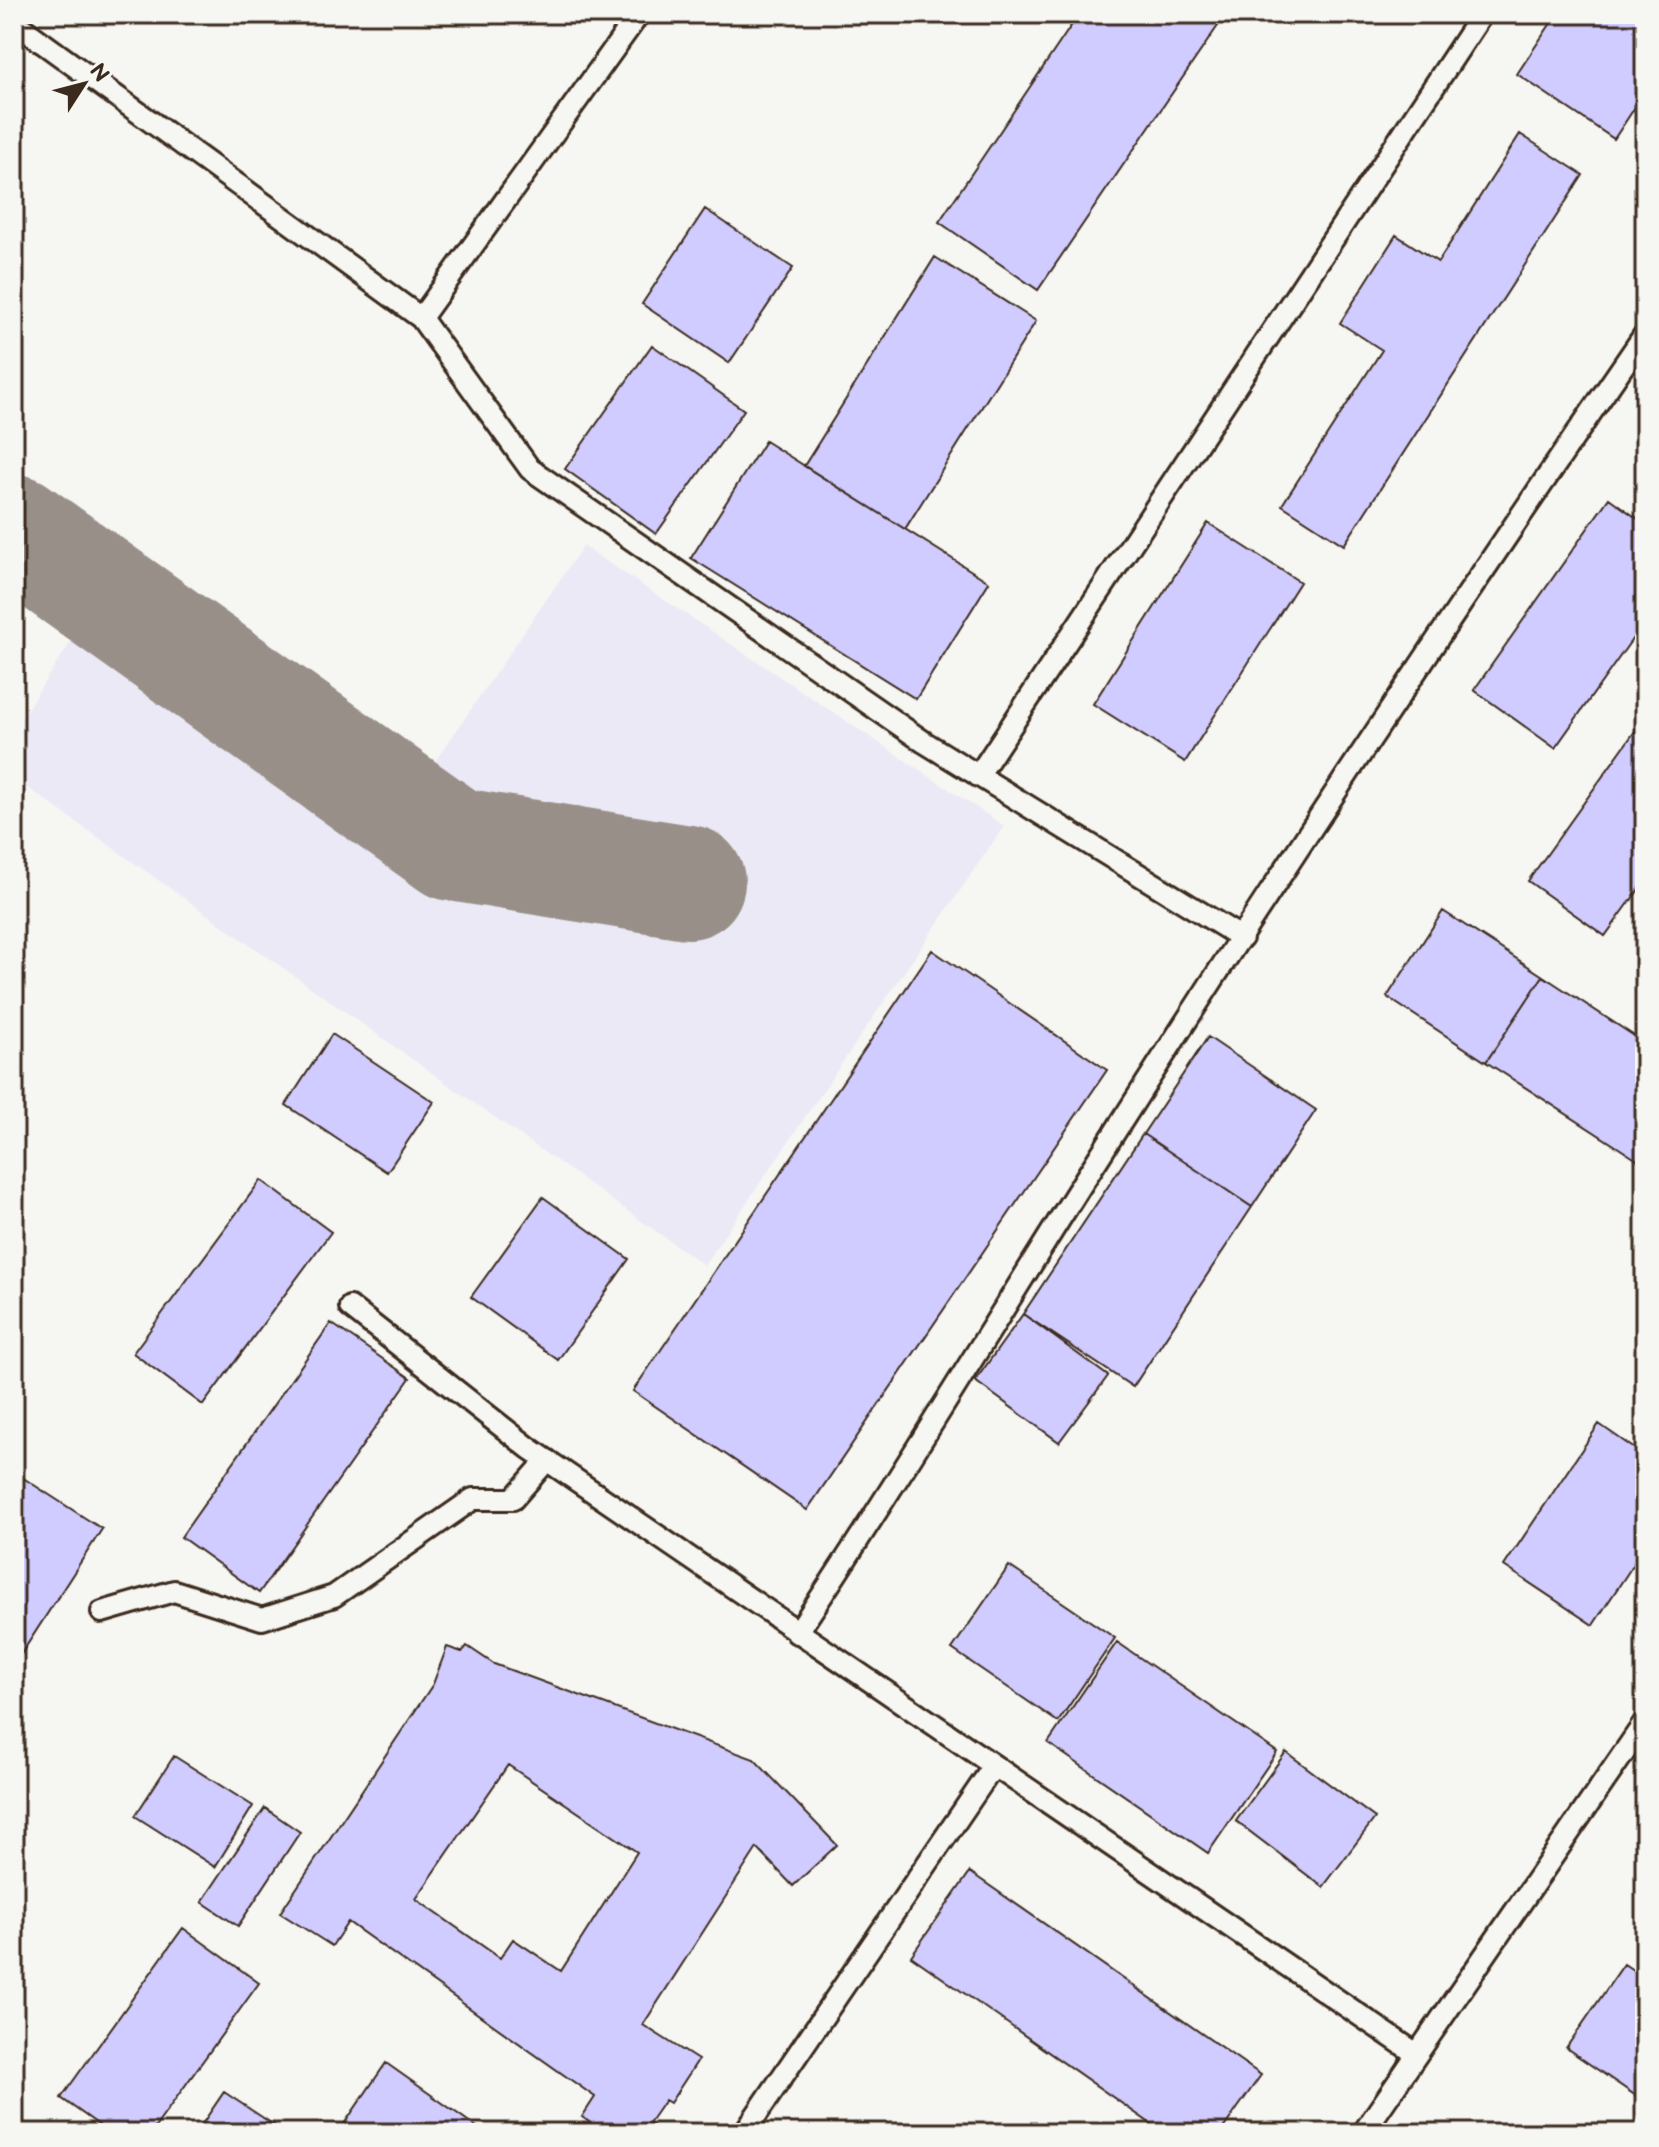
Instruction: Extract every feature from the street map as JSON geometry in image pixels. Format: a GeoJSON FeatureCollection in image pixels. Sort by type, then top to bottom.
{"type":"FeatureCollection","features":[{"type":"Feature","properties":{"kind":"lane"},"geometry":{"type":"LineString","coordinates":[[421,318],[639,14]]}},
{"type":"Feature","properties":{"kind":"lane"},"geometry":{"type":"LineString","coordinates":[[978,776],[1482,14]]}},
{"type":"Feature","properties":{"kind":"lane"},"geometry":{"type":"LineString","coordinates":[[14,22],[421,318],[530,469],[978,776],[1242,938]]}},
{"type":"Feature","properties":{"kind":"lane"},"geometry":{"type":"LineString","coordinates":[[797,1633],[885,1502],[1085,1178],[1504,538],[1645,334]]}},
{"type":"Feature","properties":{"kind":"lane"},"geometry":{"type":"LineString","coordinates":[[350,1307],[547,1460],[1415,2053]]}},
{"type":"Feature","properties":{"kind":"lane"},"geometry":{"type":"LineString","coordinates":[[102,1612],[174,1591],[262,1619],[334,1596],[473,1499],[513,1499],[547,1460]]}},
{"type":"Feature","properties":{"kind":"lane"},"geometry":{"type":"LineString","coordinates":[[1363,2133],[1645,1722]]}},
{"type":"Feature","properties":{"kind":"lane"},"geometry":{"type":"LineString","coordinates":[[744,2133],[993,1767]]}},
{"type":"Feature","properties":{"kind":"shaded area"},"geometry":{"type":"Polygon","coordinates":[[[583,546],[1004,826],[704,1265],[14,778],[14,729],[115,574],[417,788],[583,546]]]}},
{"type":"Feature","properties":{"kind":"building"},"geometry":{"type":"Polygon","coordinates":[[[1079,14],[1226,14],[1038,290],[939,222],[1079,14]]]}},
{"type":"Feature","properties":{"kind":"building"},"geometry":{"type":"Polygon","coordinates":[[[1557,14],[1645,14],[1645,92],[1614,139],[1517,74],[1557,14]]]}},
{"type":"Feature","properties":{"kind":"building"},"geometry":{"type":"Polygon","coordinates":[[[1520,134],[1583,175],[1344,545],[1282,505],[1382,350],[1340,323],[1396,235],[1438,262],[1520,134]]]}},
{"type":"Feature","properties":{"kind":"building"},"geometry":{"type":"Polygon","coordinates":[[[705,209],[793,268],[729,363],[642,304],[705,209]]]}},
{"type":"Feature","properties":{"kind":"building"},"geometry":{"type":"Polygon","coordinates":[[[935,257],[1036,321],[905,529],[804,466],[935,257]]]}},
{"type":"Feature","properties":{"kind":"building"},"geometry":{"type":"Polygon","coordinates":[[[652,345],[744,410],[656,534],[565,469],[652,345]]]}},
{"type":"Feature","properties":{"kind":"building"},"geometry":{"type":"Polygon","coordinates":[[[765,441],[989,582],[916,699],[691,558],[765,441]]]}},
{"type":"Feature","properties":{"kind":"building"},"geometry":{"type":"Polygon","coordinates":[[[1609,498],[1645,524],[1645,621],[1555,748],[1474,690],[1609,498]]]}},
{"type":"Feature","properties":{"kind":"building"},"geometry":{"type":"Polygon","coordinates":[[[1208,523],[1300,582],[1185,762],[1093,704],[1208,523]]]}},
{"type":"Feature","properties":{"kind":"building"},"geometry":{"type":"Polygon","coordinates":[[[1645,717],[1645,881],[1605,936],[1528,881],[1645,717]]]}},
{"type":"Feature","properties":{"kind":"building"},"geometry":{"type":"Polygon","coordinates":[[[1443,911],[1543,976],[1486,1062],[1387,997],[1443,911]]]}},
{"type":"Feature","properties":{"kind":"building"},"geometry":{"type":"Polygon","coordinates":[[[932,950],[1107,1070],[807,1510],[633,1391],[932,950]]]}},
{"type":"Feature","properties":{"kind":"building"},"geometry":{"type":"Polygon","coordinates":[[[1543,976],[1645,1043],[1645,1165],[1486,1062],[1543,976]]]}},
{"type":"Feature","properties":{"kind":"building"},"geometry":{"type":"Polygon","coordinates":[[[332,1034],[434,1102],[387,1172],[286,1105],[332,1034]]]}},
{"type":"Feature","properties":{"kind":"building"},"geometry":{"type":"Polygon","coordinates":[[[1208,1037],[1316,1110],[1252,1207],[1143,1134],[1208,1037]]]}},
{"type":"Feature","properties":{"kind":"building"},"geometry":{"type":"Polygon","coordinates":[[[1143,1134],[1252,1207],[1133,1387],[1023,1314],[1143,1134]]]}},
{"type":"Feature","properties":{"kind":"building"},"geometry":{"type":"Polygon","coordinates":[[[261,1180],[331,1232],[203,1405],[133,1353],[261,1180]]]}},
{"type":"Feature","properties":{"kind":"building"},"geometry":{"type":"Polygon","coordinates":[[[543,1197],[629,1259],[558,1360],[471,1297],[543,1197]]]}},
{"type":"Feature","properties":{"kind":"building"},"geometry":{"type":"Polygon","coordinates":[[[1023,1314],[1108,1376],[1059,1442],[975,1381],[1023,1314]]]}},
{"type":"Feature","properties":{"kind":"building"},"geometry":{"type":"Polygon","coordinates":[[[331,1323],[410,1378],[259,1593],[181,1537],[331,1323]]]}},
{"type":"Feature","properties":{"kind":"building"},"geometry":{"type":"Polygon","coordinates":[[[1599,1424],[1645,1456],[1645,1547],[1593,1625],[1504,1566],[1599,1424]]]}},
{"type":"Feature","properties":{"kind":"building"},"geometry":{"type":"Polygon","coordinates":[[[14,1472],[102,1529],[14,1665],[14,1472]]]}},
{"type":"Feature","properties":{"kind":"building"},"geometry":{"type":"Polygon","coordinates":[[[1009,1566],[1115,1638],[1058,1722],[952,1649],[1009,1566]]]}},
{"type":"Feature","properties":{"kind":"building"},"geometry":{"type":"Polygon","coordinates":[[[1117,1642],[1277,1752],[1208,1853],[1048,1743],[1117,1642]]]}},
{"type":"Feature","properties":{"kind":"building"},"geometry":{"type":"Polygon","coordinates":[[[467,1646],[494,1664],[754,1759],[837,1845],[793,1886],[757,1848],[643,2025],[698,2060],[670,2103],[665,2100],[649,2123],[653,2125],[647,2133],[605,2133],[582,2117],[595,2097],[348,1922],[332,1946],[280,1913],[433,1684],[447,1647],[462,1652],[467,1646]],[[508,1765],[416,1899],[500,1958],[513,1939],[561,1971],[637,1852],[508,1765]]]}},
{"type":"Feature","properties":{"kind":"building"},"geometry":{"type":"Polygon","coordinates":[[[1286,1752],[1375,1818],[1323,1887],[1236,1821],[1286,1752]]]}},
{"type":"Feature","properties":{"kind":"building"},"geometry":{"type":"Polygon","coordinates":[[[174,1756],[253,1806],[215,1867],[135,1816],[174,1756]]]}},
{"type":"Feature","properties":{"kind":"building"},"geometry":{"type":"Polygon","coordinates":[[[265,1808],[300,1832],[238,1926],[202,1902],[265,1808]]]}},
{"type":"Feature","properties":{"kind":"building"},"geometry":{"type":"Polygon","coordinates":[[[970,1872],[1261,2075],[1220,2133],[1164,2133],[911,1956],[970,1872]]]}},
{"type":"Feature","properties":{"kind":"building"},"geometry":{"type":"Polygon","coordinates":[[[183,1928],[259,1983],[151,2133],[110,2133],[61,2098],[183,1928]]]}},
{"type":"Feature","properties":{"kind":"building"},"geometry":{"type":"Polygon","coordinates":[[[1624,1964],[1645,1978],[1645,2102],[1566,2048],[1624,1964]]]}},
{"type":"Feature","properties":{"kind":"building"},"geometry":{"type":"Polygon","coordinates":[[[386,2063],[485,2133],[351,2133],[342,2127],[386,2063]]]}},
{"type":"Feature","properties":{"kind":"building"},"geometry":{"type":"Polygon","coordinates":[[[224,2092],[286,2133],[196,2133],[224,2092]]]}},
{"type":"Feature","properties":{"kind":"taxiway"},"geometry":{"type":"LineString","coordinates":[[14,531],[453,844],[688,882]]}}]}
